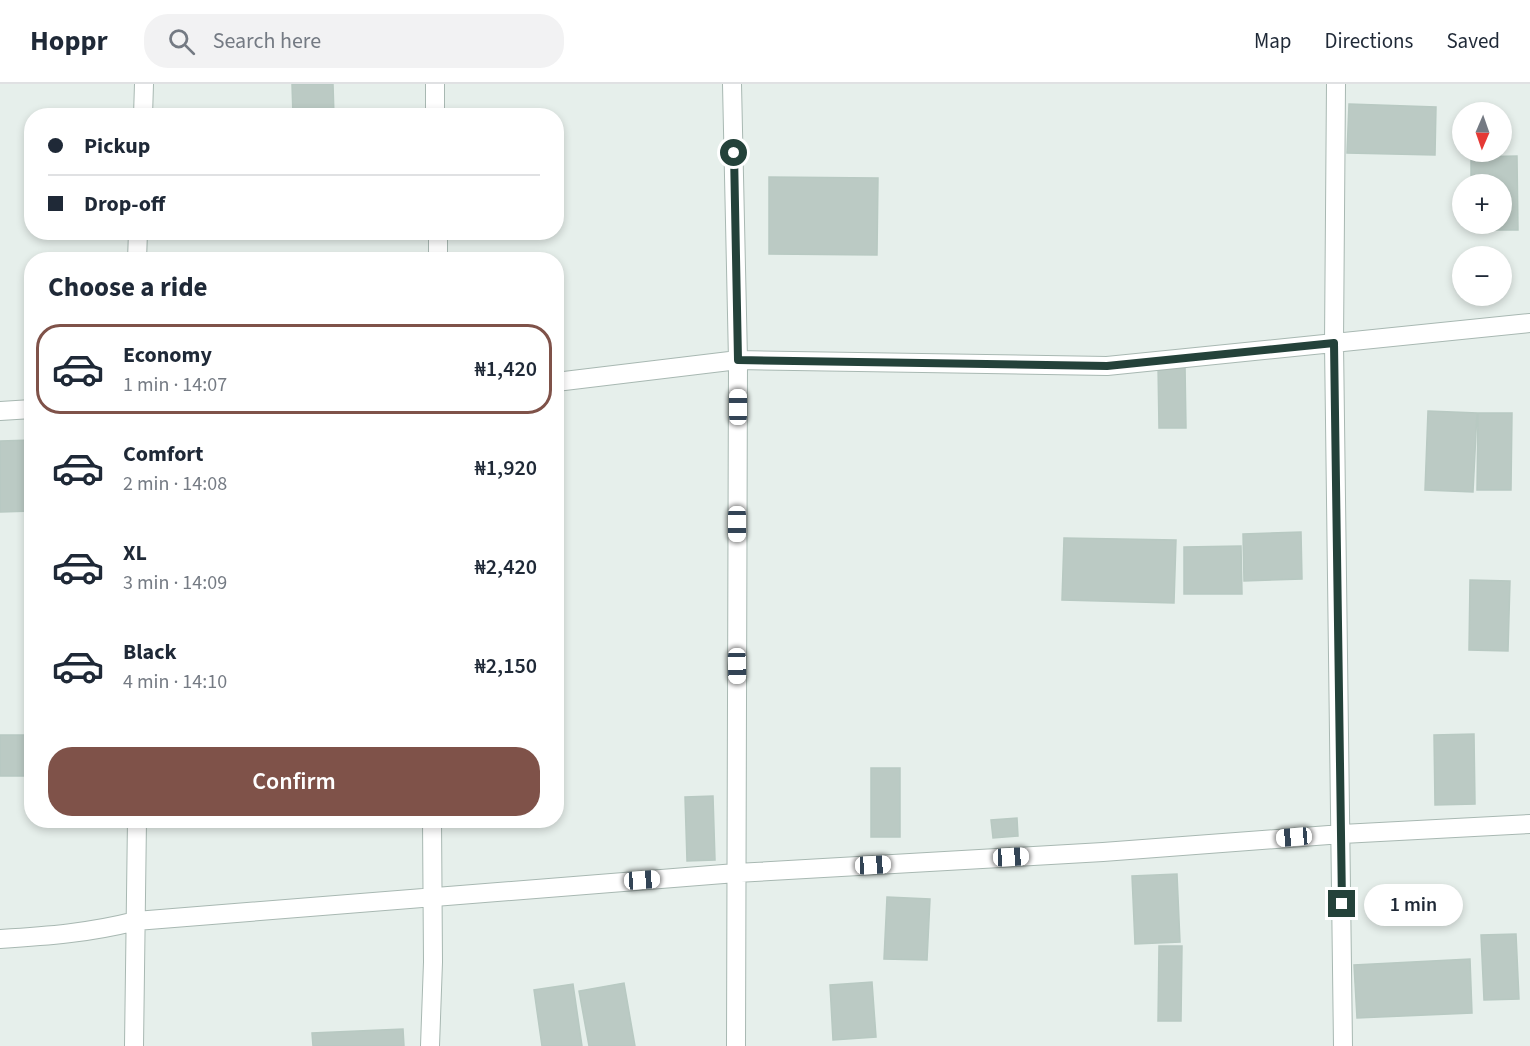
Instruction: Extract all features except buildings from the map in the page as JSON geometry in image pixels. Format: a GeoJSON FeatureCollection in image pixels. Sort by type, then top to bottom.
{"type":"FeatureCollection","features":[{"type":"Feature","properties":{"kind":"street"},"geometry":{"type":"LineString","coordinates":[[143,108],[144,84]]}},
{"type":"Feature","properties":{"kind":"street"},"geometry":{"type":"LineString","coordinates":[[435,84],[435,108]]}},
{"type":"Feature","properties":{"kind":"street"},"geometry":{"type":"LineString","coordinates":[[732,84],[738,360],[736,1046]]}},
{"type":"Feature","properties":{"kind":"street"},"geometry":{"type":"LineString","coordinates":[[1336,84],[1334,343],[1343,1046]]}},
{"type":"Feature","properties":{"kind":"street"},"geometry":{"type":"LineString","coordinates":[[564,381],[738,360],[1107,366],[1530,323]]}},
{"type":"Feature","properties":{"kind":"street"},"geometry":{"type":"LineString","coordinates":[[0,411],[24,410]]}},
{"type":"Feature","properties":{"kind":"street"},"geometry":{"type":"LineString","coordinates":[[0,939],[71,934],[136,921],[736,873],[1530,824]]}},
{"type":"Feature","properties":{"kind":"street"},"geometry":{"type":"LineString","coordinates":[[134,1046],[137,828]]}},
{"type":"Feature","properties":{"kind":"street"},"geometry":{"type":"LineString","coordinates":[[429,1046],[433,962],[432,828]]}},
{"type":"Feature","properties":{"kind":"route"},"geometry":{"type":"LineString","coordinates":[[734,153],[738,360],[1107,366],[1334,343],[1342,904]]}}]}
